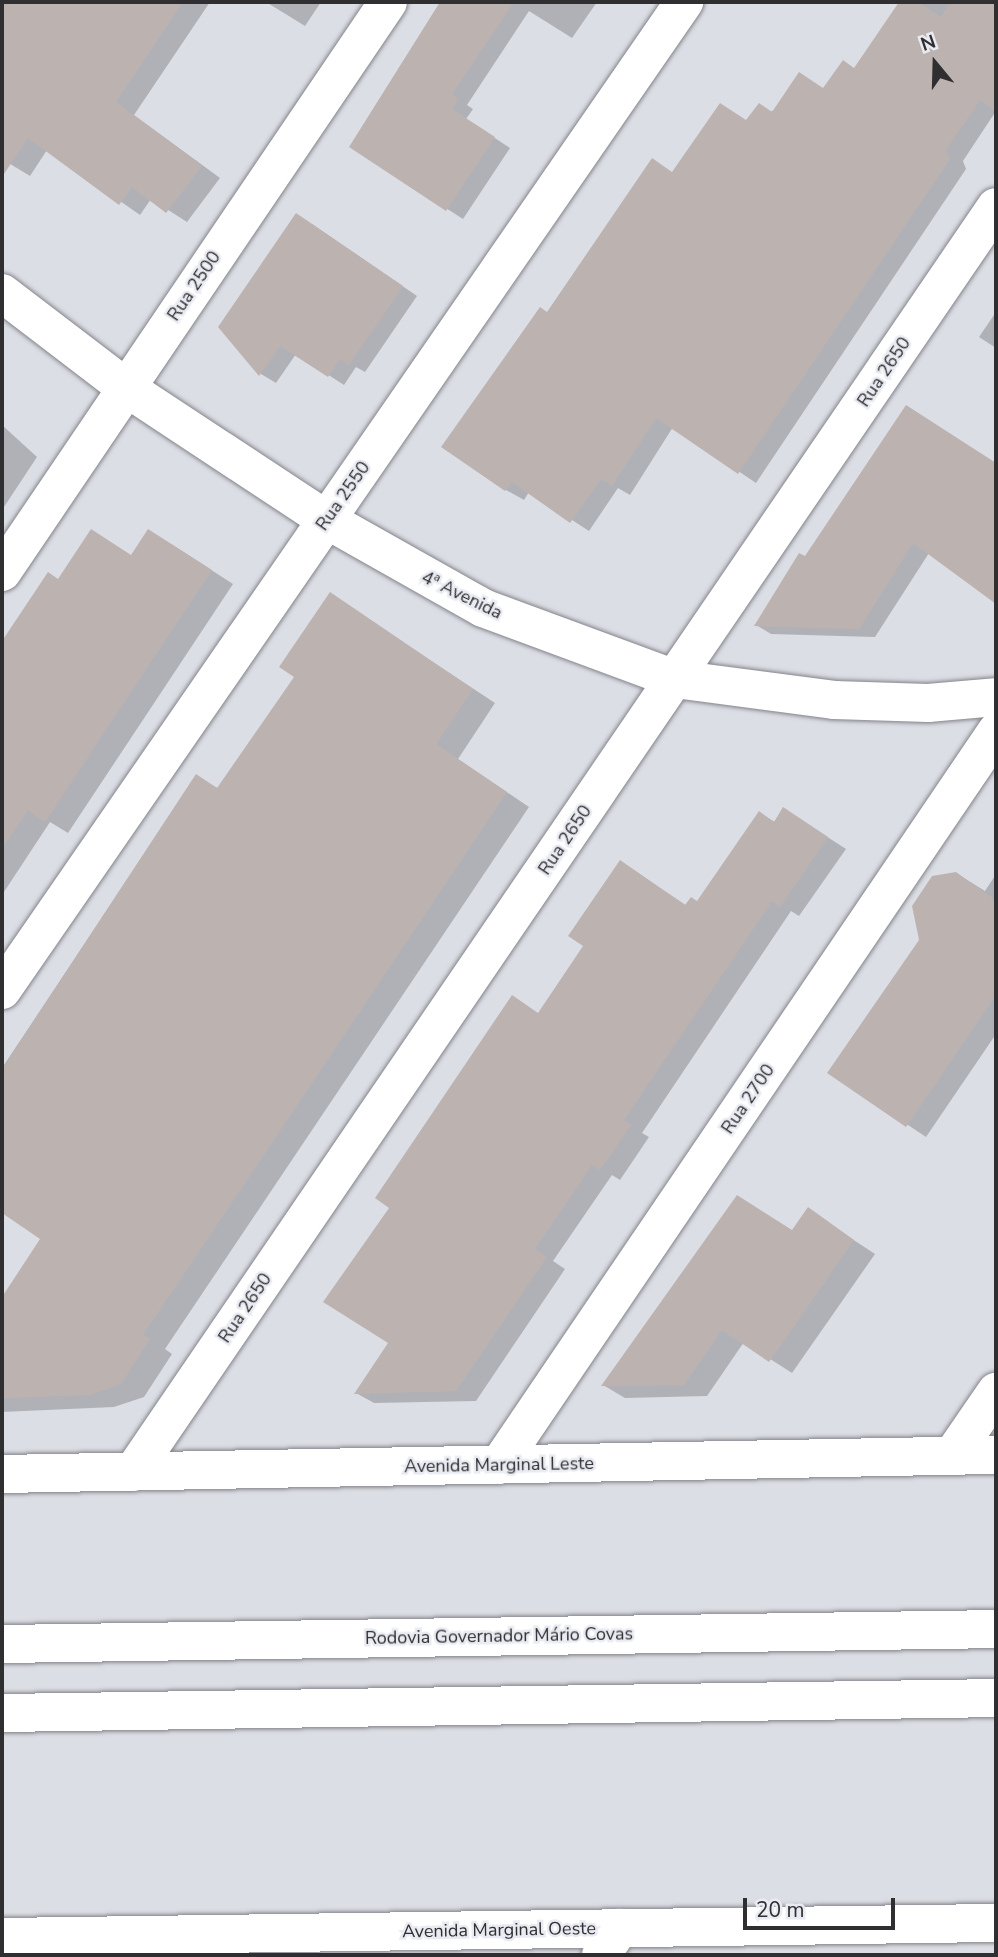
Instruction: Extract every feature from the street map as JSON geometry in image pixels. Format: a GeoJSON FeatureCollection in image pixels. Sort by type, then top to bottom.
{"type":"FeatureCollection","features":[{"type":"Feature","properties":{"kind":"main road","name":"Rua 2500"},"geometry":{"type":"LineString","coordinates":[[2,572],[388,2]]}},
{"type":"Feature","properties":{"kind":"main road","name":"Rua 2550"},"geometry":{"type":"LineString","coordinates":[[2,990],[684,2]]}},
{"type":"Feature","properties":{"kind":"main road","name":"Rua 2650"},"geometry":{"type":"LineString","coordinates":[[133,1472],[996,208]]}},
{"type":"Feature","properties":{"kind":"main road","name":"4ª Avenida"},"geometry":{"type":"LineString","coordinates":[[2,293],[125,387],[327,520],[484,608],[675,679],[834,699],[928,703],[996,697]]}},
{"type":"Feature","properties":{"kind":"main road","name":"Rua 2700"},"geometry":{"type":"LineString","coordinates":[[499,1465],[996,733]]}},
{"type":"Feature","properties":{"kind":"main road"},"geometry":{"type":"LineString","coordinates":[[952,1456],[996,1392]]}},
{"type":"Feature","properties":{"kind":"main road","name":"Avenida Marginal Leste"},"geometry":{"type":"LineString","coordinates":[[2,1474],[996,1455]]}},
{"type":"Feature","properties":{"kind":"main road","name":"Rodovia Governador Mário Covas"},"geometry":{"type":"LineString","coordinates":[[2,1644],[996,1629]]}},
{"type":"Feature","properties":{"kind":"main road"},"geometry":{"type":"LineString","coordinates":[[2,1713],[996,1698]]}},
{"type":"Feature","properties":{"kind":"main road","name":"Avenida Marginal Oeste"},"geometry":{"type":"LineString","coordinates":[[2,1937],[151,1945],[610,1942],[996,1923]]}},
{"type":"Feature","properties":{"kind":"building"},"geometry":{"type":"Polygon","coordinates":[[[2,2],[183,2],[116,102],[202,166],[166,213],[132,187],[119,205],[28,138],[2,177],[2,2]]]}},
{"type":"Feature","properties":{"kind":"building"},"geometry":{"type":"Polygon","coordinates":[[[440,2],[514,2],[452,94],[458,99],[452,109],[495,137],[446,211],[349,147],[440,2]]]}},
{"type":"Feature","properties":{"kind":"building"},"geometry":{"type":"Polygon","coordinates":[[[899,2],[918,2],[941,17],[951,2],[996,2],[996,112],[980,100],[946,150],[950,159],[738,474],[656,418],[612,486],[601,479],[570,523],[512,482],[505,491],[441,447],[540,307],[547,312],[652,158],[672,172],[720,103],[746,120],[759,103],[772,112],[799,72],[823,88],[843,60],[854,68],[899,2]]]}},
{"type":"Feature","properties":{"kind":"building"},"geometry":{"type":"Polygon","coordinates":[[[296,213],[403,286],[349,365],[340,359],[328,377],[280,346],[259,376],[218,327],[296,213]]]}},
{"type":"Feature","properties":{"kind":"building"},"geometry":{"type":"Polygon","coordinates":[[[906,405],[996,463],[996,604],[913,543],[859,629],[754,626],[799,553],[805,556],[906,405]]]}},
{"type":"Feature","properties":{"kind":"building"},"geometry":{"type":"Polygon","coordinates":[[[91,529],[131,555],[148,529],[212,570],[45,822],[28,810],[2,849],[2,641],[48,572],[58,579],[91,529]]]}},
{"type":"Feature","properties":{"kind":"building"},"geometry":{"type":"Polygon","coordinates":[[[330,592],[473,689],[436,744],[507,792],[143,1335],[150,1339],[121,1384],[90,1395],[2,1398],[2,1297],[40,1239],[2,1213],[2,1069],[196,774],[217,788],[294,677],[279,667],[330,592]]]}},
{"type":"Feature","properties":{"kind":"building"},"geometry":{"type":"Polygon","coordinates":[[[783,807],[828,837],[780,907],[772,901],[624,1120],[631,1125],[600,1170],[592,1165],[535,1249],[547,1257],[456,1391],[354,1394],[388,1343],[323,1302],[389,1208],[375,1198],[512,995],[538,1013],[583,946],[568,936],[620,860],[685,905],[691,897],[697,901],[759,811],[774,822],[783,807]]]}},
{"type":"Feature","properties":{"kind":"building"},"geometry":{"type":"Polygon","coordinates":[[[956,872],[996,901],[996,995],[906,1127],[827,1073],[919,940],[912,906],[932,876],[956,872]]]}},
{"type":"Feature","properties":{"kind":"building"},"geometry":{"type":"Polygon","coordinates":[[[737,1195],[792,1230],[808,1207],[854,1240],[769,1362],[722,1330],[684,1385],[601,1386],[737,1195]]]}}]}
